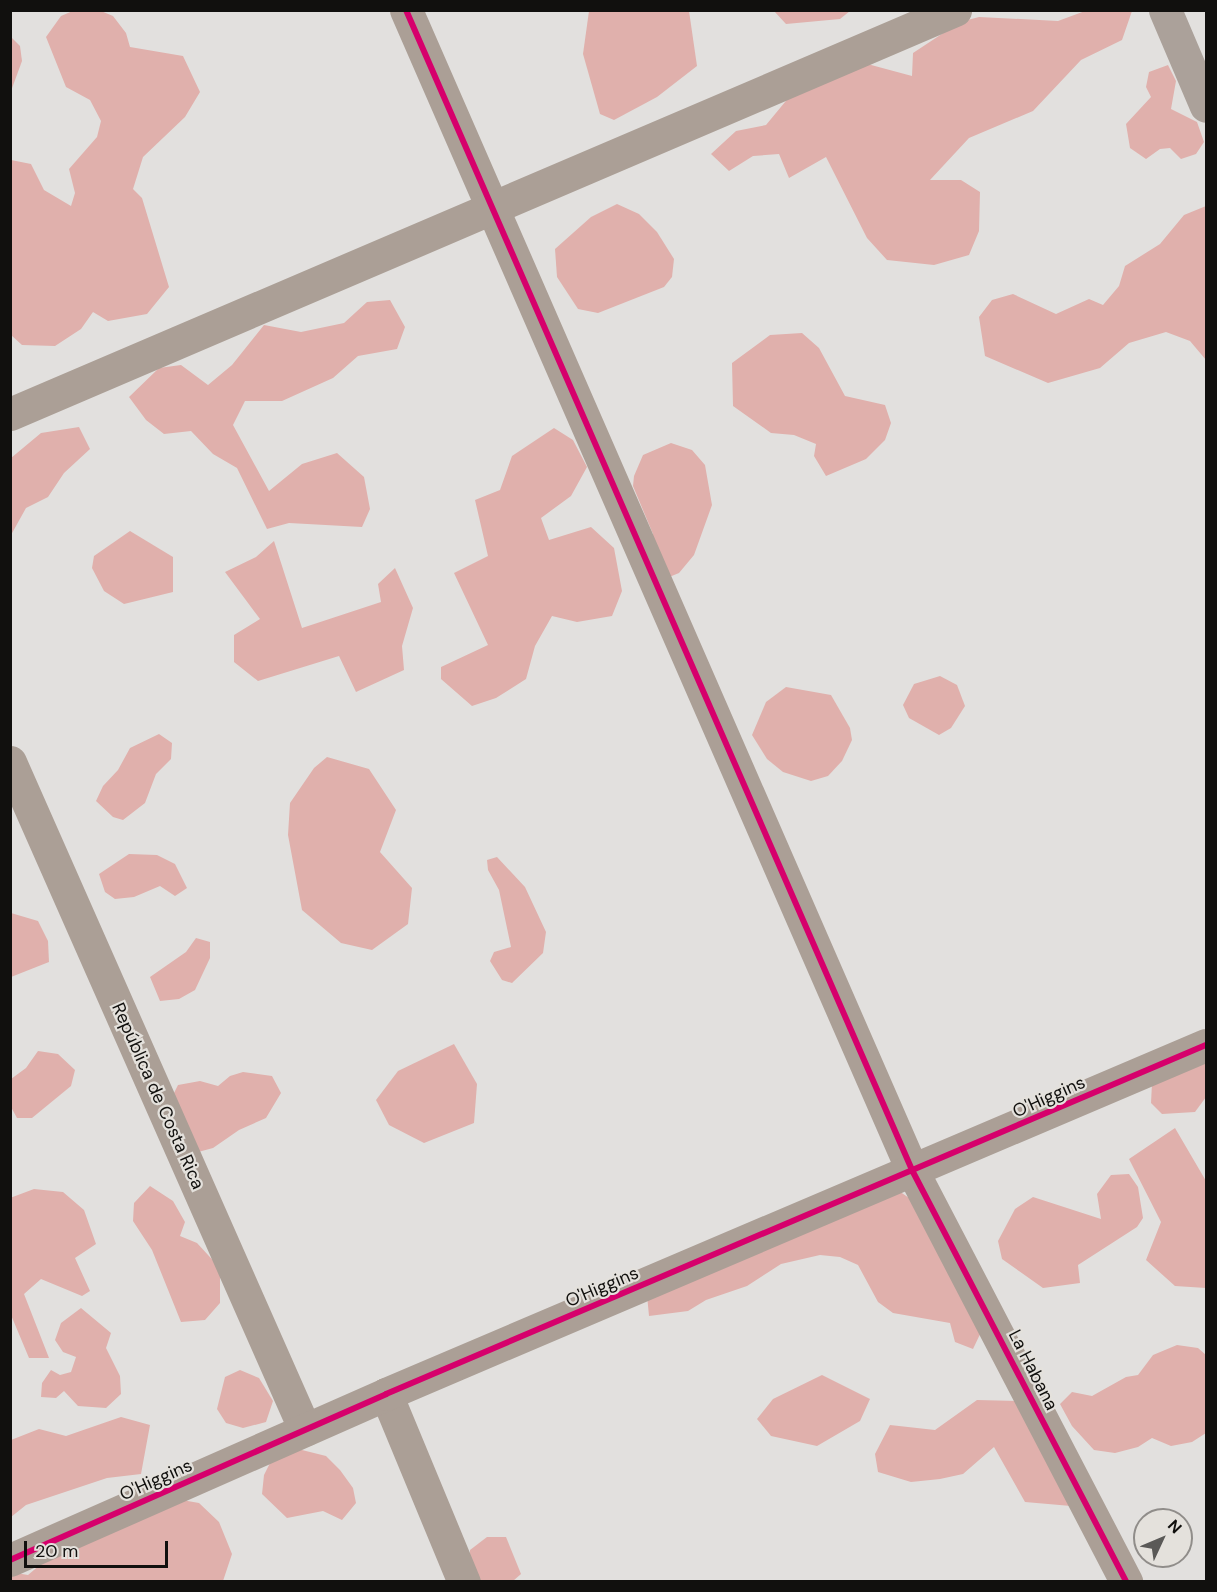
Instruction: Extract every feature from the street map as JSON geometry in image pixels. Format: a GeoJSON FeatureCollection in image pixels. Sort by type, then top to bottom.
{"type":"FeatureCollection","features":[{"type":"Feature","properties":{"kind":"main road"},"geometry":{"type":"LineString","coordinates":[[1165,10],[1206,106]]}},
{"type":"Feature","properties":{"kind":"street","name":"La Habana"},"geometry":{"type":"LineString","coordinates":[[405,10],[914,1172],[1126,1581]]}},
{"type":"Feature","properties":{"kind":"street"},"geometry":{"type":"LineString","coordinates":[[10,414],[955,10]]}},
{"type":"Feature","properties":{"kind":"street","name":"República de Costa Rica"},"geometry":{"type":"LineString","coordinates":[[10,762],[305,1430]]}},
{"type":"Feature","properties":{"kind":"street","name":"O'Higgins"},"geometry":{"type":"LineString","coordinates":[[10,1560],[386,1394],[914,1172],[1206,1045]]}},
{"type":"Feature","properties":{"kind":"street"},"geometry":{"type":"LineString","coordinates":[[386,1394],[464,1581]]}},
{"type":"Feature","properties":{"kind":"shaded area"},"geometry":{"type":"Polygon","coordinates":[[[75,10],[101,11],[113,16],[126,33],[130,47],[183,56],[200,92],[185,117],[143,157],[133,189],[142,198],[169,287],[147,314],[108,321],[93,312],[81,329],[55,346],[22,345],[11,335],[11,160],[31,164],[44,190],[71,206],[75,193],[69,169],[97,137],[101,121],[90,100],[66,87],[46,37],[61,16],[75,10]]]}},
{"type":"Feature","properties":{"kind":"shaded area"},"geometry":{"type":"Polygon","coordinates":[[[589,11],[689,11],[697,66],[657,97],[614,120],[600,114],[583,54],[589,11]]]}},
{"type":"Feature","properties":{"kind":"shaded area"},"geometry":{"type":"Polygon","coordinates":[[[774,11],[850,11],[840,19],[786,24],[774,11]]]}},
{"type":"Feature","properties":{"kind":"shaded area"},"geometry":{"type":"Polygon","coordinates":[[[1085,11],[1132,11],[1122,40],[1081,60],[1033,111],[969,138],[930,180],[961,180],[980,192],[979,231],[969,255],[934,265],[887,260],[867,238],[826,157],[789,178],[779,154],[753,156],[729,171],[711,154],[736,131],[766,125],[809,73],[860,62],[912,76],[913,53],[960,22],[979,17],[1058,21],[1085,11]]]}},
{"type":"Feature","properties":{"kind":"shaded area"},"geometry":{"type":"Polygon","coordinates":[[[11,37],[20,46],[22,61],[11,91],[11,37]]]}},
{"type":"Feature","properties":{"kind":"shaded area"},"geometry":{"type":"Polygon","coordinates":[[[1168,65],[1176,81],[1171,109],[1197,122],[1204,142],[1196,154],[1181,159],[1170,148],[1160,149],[1146,159],[1130,148],[1126,124],[1151,97],[1146,87],[1149,72],[1168,65]]]}},
{"type":"Feature","properties":{"kind":"shaded area"},"geometry":{"type":"Polygon","coordinates":[[[617,204],[639,214],[657,232],[674,259],[672,277],[664,287],[598,313],[578,309],[557,277],[555,249],[591,217],[617,204]]]}},
{"type":"Feature","properties":{"kind":"shaded area"},"geometry":{"type":"Polygon","coordinates":[[[1206,206],[1206,360],[1190,341],[1166,332],[1129,343],[1100,368],[1048,383],[985,356],[979,317],[992,300],[1013,294],[1056,314],[1089,299],[1103,305],[1119,286],[1125,266],[1160,244],[1184,215],[1206,206]]]}},
{"type":"Feature","properties":{"kind":"shaded area"},"geometry":{"type":"Polygon","coordinates":[[[390,300],[405,327],[397,349],[358,356],[333,378],[282,401],[245,401],[233,425],[269,491],[302,464],[337,453],[364,477],[370,509],[362,527],[289,523],[267,529],[237,468],[213,454],[191,431],[164,434],[146,420],[129,397],[159,368],[181,365],[208,385],[232,365],[264,325],[301,332],[344,323],[367,302],[390,300]]]}},
{"type":"Feature","properties":{"kind":"shaded area"},"geometry":{"type":"Polygon","coordinates":[[[802,333],[819,348],[845,396],[885,405],[891,423],[885,440],[866,459],[826,476],[814,456],[816,444],[794,435],[771,433],[733,406],[732,363],[770,335],[802,333]]]}},
{"type":"Feature","properties":{"kind":"shaded area"},"geometry":{"type":"Polygon","coordinates":[[[79,427],[90,449],[64,473],[48,497],[26,508],[11,535],[11,458],[41,433],[79,427]]]}},
{"type":"Feature","properties":{"kind":"shaded area"},"geometry":{"type":"Polygon","coordinates":[[[554,428],[573,440],[587,467],[571,496],[541,518],[549,540],[591,527],[614,548],[622,591],[612,616],[577,622],[552,616],[535,646],[526,679],[496,698],[472,706],[441,679],[441,667],[488,645],[454,573],[488,556],[475,500],[500,490],[512,456],[554,428]]]}},
{"type":"Feature","properties":{"kind":"shaded area"},"geometry":{"type":"Polygon","coordinates":[[[671,443],[692,450],[705,465],[712,505],[694,555],[679,573],[652,584],[653,534],[633,486],[634,476],[643,455],[671,443]]]}},
{"type":"Feature","properties":{"kind":"shaded area"},"geometry":{"type":"Polygon","coordinates":[[[130,531],[173,557],[173,592],[124,604],[104,591],[92,568],[94,556],[130,531]]]}},
{"type":"Feature","properties":{"kind":"shaded area"},"geometry":{"type":"Polygon","coordinates":[[[274,541],[302,628],[381,602],[378,584],[395,568],[413,608],[402,646],[404,670],[356,692],[339,656],[258,681],[234,662],[234,635],[260,619],[225,572],[256,557],[274,541]]]}},
{"type":"Feature","properties":{"kind":"shaded area"},"geometry":{"type":"Polygon","coordinates":[[[940,676],[957,685],[965,706],[951,728],[939,735],[909,718],[903,705],[914,684],[940,676]]]}},
{"type":"Feature","properties":{"kind":"shaded area"},"geometry":{"type":"Polygon","coordinates":[[[786,687],[831,695],[850,728],[852,740],[842,761],[828,776],[811,781],[783,772],[767,759],[752,735],[766,702],[786,687]]]}},
{"type":"Feature","properties":{"kind":"shaded area"},"geometry":{"type":"Polygon","coordinates":[[[159,734],[172,743],[171,759],[156,774],[145,803],[123,820],[113,817],[96,801],[103,786],[118,770],[130,748],[159,734]]]}},
{"type":"Feature","properties":{"kind":"shaded area"},"geometry":{"type":"Polygon","coordinates":[[[327,757],[369,769],[396,810],[380,852],[412,888],[408,924],[372,950],[341,943],[302,910],[288,835],[290,803],[314,768],[327,757]]]}},
{"type":"Feature","properties":{"kind":"shaded area"},"geometry":{"type":"Polygon","coordinates":[[[129,854],[157,855],[175,864],[187,888],[175,896],[160,886],[134,897],[115,899],[105,892],[99,874],[129,854]]]}},
{"type":"Feature","properties":{"kind":"shaded area"},"geometry":{"type":"Polygon","coordinates":[[[497,857],[525,887],[546,932],[543,953],[512,983],[502,980],[490,961],[494,952],[511,947],[499,890],[488,870],[487,860],[497,857]]]}},
{"type":"Feature","properties":{"kind":"shaded area"},"geometry":{"type":"Polygon","coordinates":[[[11,913],[38,921],[48,941],[49,962],[11,977],[11,913]]]}},
{"type":"Feature","properties":{"kind":"shaded area"},"geometry":{"type":"Polygon","coordinates":[[[196,938],[210,942],[210,958],[195,990],[179,999],[160,1001],[150,977],[186,952],[196,938]]]}},
{"type":"Feature","properties":{"kind":"shaded area"},"geometry":{"type":"Polygon","coordinates":[[[454,1044],[477,1084],[474,1123],[424,1143],[389,1125],[376,1100],[398,1071],[454,1044]]]}},
{"type":"Feature","properties":{"kind":"shaded area"},"geometry":{"type":"Polygon","coordinates":[[[38,1051],[58,1054],[75,1070],[71,1086],[32,1118],[17,1118],[11,1107],[11,1079],[26,1068],[38,1051]]]}},
{"type":"Feature","properties":{"kind":"shaded area"},"geometry":{"type":"Polygon","coordinates":[[[1206,1055],[1206,1097],[1195,1112],[1162,1114],[1151,1103],[1152,1083],[1206,1055]]]}},
{"type":"Feature","properties":{"kind":"shaded area"},"geometry":{"type":"Polygon","coordinates":[[[243,1072],[272,1076],[281,1093],[266,1118],[239,1130],[213,1148],[187,1155],[166,1109],[178,1085],[200,1081],[218,1086],[230,1076],[243,1072]]]}},
{"type":"Feature","properties":{"kind":"shaded area"},"geometry":{"type":"Polygon","coordinates":[[[1175,1128],[1206,1181],[1206,1288],[1175,1286],[1146,1260],[1161,1222],[1129,1159],[1175,1128]]]}},
{"type":"Feature","properties":{"kind":"shaded area"},"geometry":{"type":"Polygon","coordinates":[[[1129,1174],[1138,1187],[1143,1218],[1137,1227],[1078,1265],[1080,1283],[1043,1288],[1002,1259],[998,1241],[1015,1209],[1033,1197],[1101,1219],[1097,1194],[1111,1175],[1129,1174]]]}},
{"type":"Feature","properties":{"kind":"shaded area"},"geometry":{"type":"Polygon","coordinates":[[[150,1186],[173,1201],[185,1222],[180,1236],[197,1243],[220,1268],[220,1303],[205,1320],[181,1322],[152,1250],[133,1221],[134,1203],[150,1186]]]}},
{"type":"Feature","properties":{"kind":"shaded area"},"geometry":{"type":"Polygon","coordinates":[[[34,1189],[63,1192],[84,1210],[96,1244],[75,1258],[90,1291],[82,1296],[41,1279],[24,1294],[49,1358],[29,1358],[11,1315],[10,1198],[34,1189]]]}},
{"type":"Feature","properties":{"kind":"shaded area"},"geometry":{"type":"Polygon","coordinates":[[[896,1189],[912,1200],[983,1328],[973,1349],[955,1342],[950,1323],[893,1313],[878,1302],[858,1265],[840,1257],[820,1255],[781,1264],[747,1286],[706,1300],[688,1311],[649,1316],[647,1295],[896,1189]]]}},
{"type":"Feature","properties":{"kind":"shaded area"},"geometry":{"type":"Polygon","coordinates":[[[81,1308],[111,1333],[106,1348],[120,1376],[121,1394],[106,1408],[78,1406],[64,1391],[56,1398],[41,1397],[42,1383],[51,1370],[60,1375],[71,1372],[76,1357],[63,1352],[55,1340],[61,1323],[81,1308]]]}},
{"type":"Feature","properties":{"kind":"shaded area"},"geometry":{"type":"Polygon","coordinates":[[[1177,1345],[1198,1348],[1206,1355],[1206,1433],[1192,1442],[1171,1446],[1152,1438],[1138,1447],[1115,1453],[1094,1450],[1072,1426],[1060,1404],[1072,1392],[1092,1396],[1126,1377],[1138,1375],[1153,1355],[1177,1345]]]}},
{"type":"Feature","properties":{"kind":"shaded area"},"geometry":{"type":"Polygon","coordinates":[[[240,1370],[259,1378],[273,1401],[266,1422],[243,1428],[226,1423],[217,1409],[225,1377],[240,1370]]]}},
{"type":"Feature","properties":{"kind":"shaded area"},"geometry":{"type":"Polygon","coordinates":[[[822,1375],[870,1399],[860,1421],[817,1446],[771,1436],[757,1419],[773,1399],[822,1375]]]}},
{"type":"Feature","properties":{"kind":"shaded area"},"geometry":{"type":"Polygon","coordinates":[[[977,1400],[1021,1401],[1071,1506],[1025,1502],[994,1447],[963,1474],[940,1479],[911,1482],[878,1472],[875,1454],[890,1425],[935,1430],[977,1400]]]}},
{"type":"Feature","properties":{"kind":"shaded area"},"geometry":{"type":"Polygon","coordinates":[[[121,1417],[150,1425],[141,1474],[107,1478],[26,1505],[11,1517],[11,1440],[39,1429],[66,1436],[121,1417]]]}},
{"type":"Feature","properties":{"kind":"shaded area"},"geometry":{"type":"Polygon","coordinates":[[[290,1447],[326,1456],[353,1488],[356,1503],[342,1520],[323,1511],[287,1518],[262,1494],[264,1475],[272,1459],[290,1447]]]}},
{"type":"Feature","properties":{"kind":"shaded area"},"geometry":{"type":"Polygon","coordinates":[[[182,1500],[199,1503],[219,1522],[232,1554],[223,1581],[11,1582],[10,1572],[28,1575],[41,1564],[182,1500]]]}},
{"type":"Feature","properties":{"kind":"shaded area"},"geometry":{"type":"Polygon","coordinates":[[[487,1537],[506,1537],[521,1574],[513,1581],[478,1581],[470,1569],[470,1550],[487,1537]]]}},
{"type":"Feature","properties":{"kind":"cycle path"},"geometry":{"type":"LineString","coordinates":[[406,10],[913,1172],[1126,1582]]}},
{"type":"Feature","properties":{"kind":"cycle path"},"geometry":{"type":"LineString","coordinates":[[10,1560],[386,1394],[1206,1045]]}}]}
